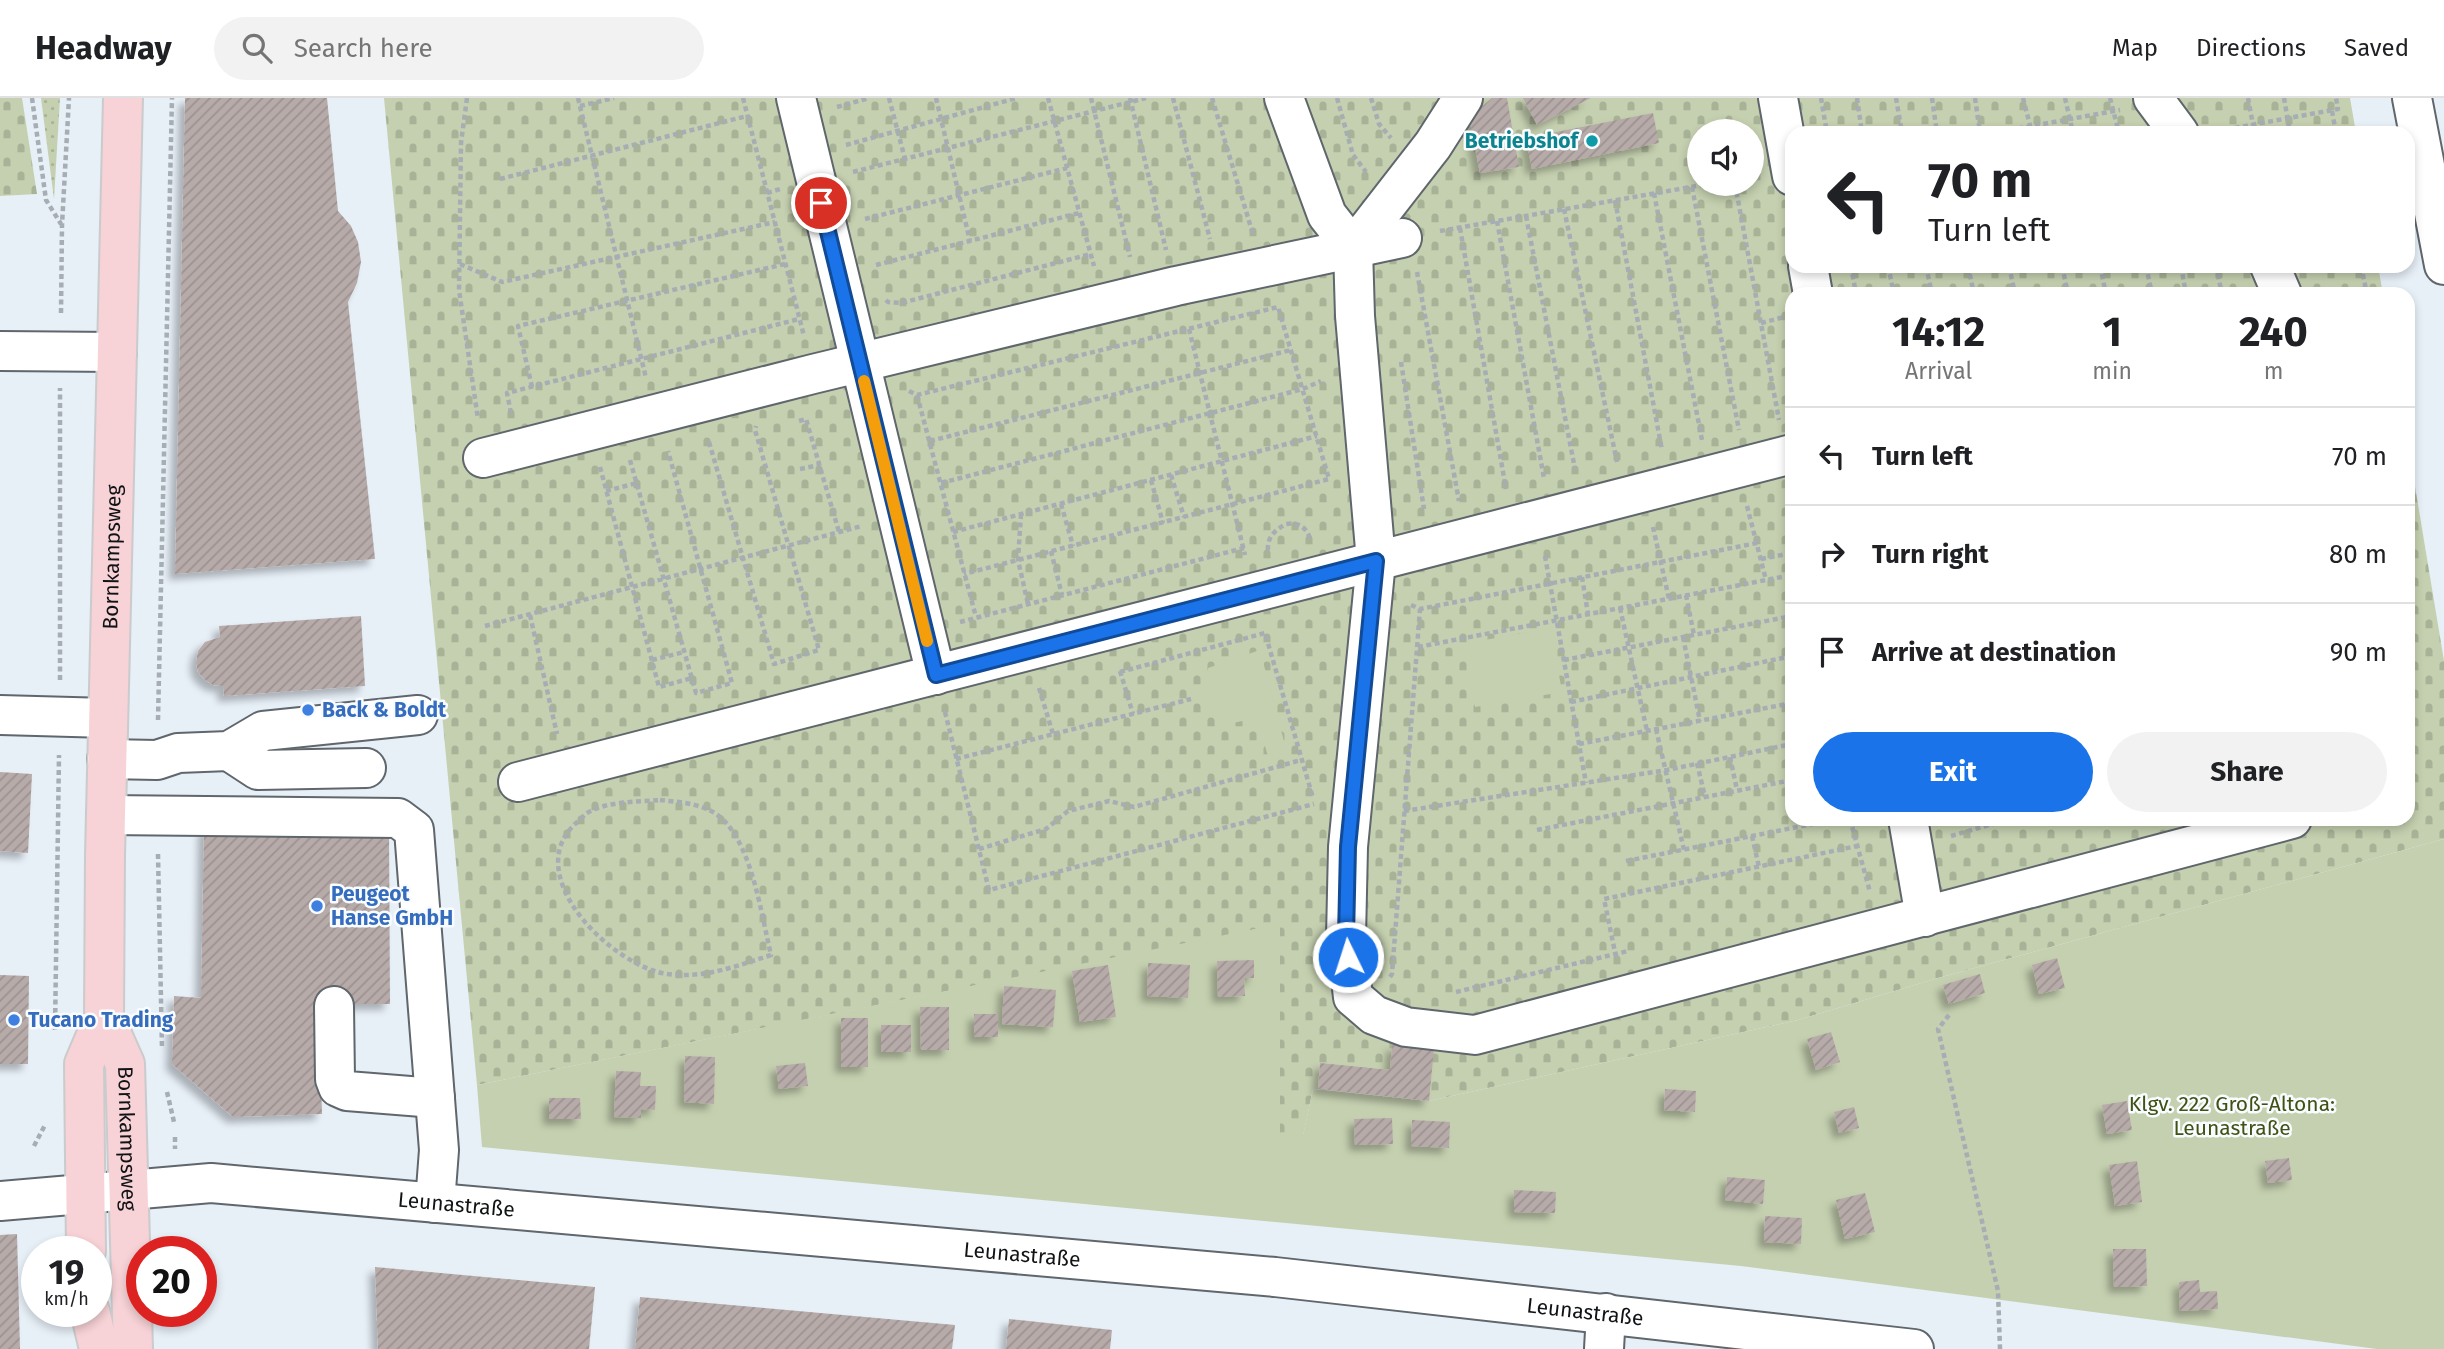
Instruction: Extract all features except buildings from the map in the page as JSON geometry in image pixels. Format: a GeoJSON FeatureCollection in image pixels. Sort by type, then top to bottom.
{"type":"FeatureCollection","features":[{"type":"Feature","properties":{"kind":"main road","name":"Bornkampsweg"},"geometry":{"type":"LineString","coordinates":[[86,1236],[84,1064],[104,1017],[107,759],[123,98]]}},
{"type":"Feature","properties":{"kind":"main road","name":"Bornkampsweg"},"geometry":{"type":"LineString","coordinates":[[104,1017],[125,1064],[133,1349]]}},
{"type":"Feature","properties":{"kind":"main road"},"geometry":{"type":"LineString","coordinates":[[94,1327],[99,1349]]}},
{"type":"Feature","properties":{"kind":"street"},"geometry":{"type":"LineString","coordinates":[[796,98],[936,675]]}},
{"type":"Feature","properties":{"kind":"street"},"geometry":{"type":"LineString","coordinates":[[1284,98],[1327,215],[1353,248],[1376,561],[1348,847],[1346,924],[1353,997],[1374,1015],[1406,1027],[1475,1035],[2266,826]]}},
{"type":"Feature","properties":{"kind":"street"},"geometry":{"type":"LineString","coordinates":[[483,458],[1176,286],[1353,248],[1400,226],[1433,145],[1464,98]]}},
{"type":"Feature","properties":{"kind":"street"},"geometry":{"type":"LineString","coordinates":[[1778,98],[1785,137]]}},
{"type":"Feature","properties":{"kind":"street"},"geometry":{"type":"LineString","coordinates":[[2412,98],[2444,265]]}},
{"type":"Feature","properties":{"kind":"street"},"geometry":{"type":"LineString","coordinates":[[0,351],[117,352]]}},
{"type":"Feature","properties":{"kind":"street"},"geometry":{"type":"LineString","coordinates":[[518,782],[1785,456]]}},
{"type":"Feature","properties":{"kind":"street"},"geometry":{"type":"LineString","coordinates":[[0,715],[108,718]]}},
{"type":"Feature","properties":{"kind":"street"},"geometry":{"type":"LineString","coordinates":[[107,759],[157,760],[178,753],[229,751],[263,731],[418,715]]}},
{"type":"Feature","properties":{"kind":"street"},"geometry":{"type":"LineString","coordinates":[[229,751],[258,770],[366,768]]}},
{"type":"Feature","properties":{"kind":"street"},"geometry":{"type":"LineString","coordinates":[[106,815],[398,818],[414,830],[439,1150],[435,1203]]}},
{"type":"Feature","properties":{"kind":"street"},"geometry":{"type":"LineString","coordinates":[[1909,826],[1925,917]]}},
{"type":"Feature","properties":{"kind":"street"},"geometry":{"type":"LineString","coordinates":[[334,1006],[335,1079],[338,1087],[347,1091],[435,1098]]}},
{"type":"Feature","properties":{"kind":"street","name":"Leunastraße"},"geometry":{"type":"LineString","coordinates":[[0,1201],[211,1183],[1275,1277],[1605,1331],[1914,1349]]}},
{"type":"Feature","properties":{"kind":"path"},"geometry":{"type":"LineString","coordinates":[[32,98],[46,200],[62,225]]}},
{"type":"Feature","properties":{"kind":"path"},"geometry":{"type":"LineString","coordinates":[[55,1037],[61,716],[62,225],[69,98]]}},
{"type":"Feature","properties":{"kind":"path"},"geometry":{"type":"LineString","coordinates":[[157,760],[173,98]]}},
{"type":"Feature","properties":{"kind":"path"},"geometry":{"type":"LineString","coordinates":[[467,98],[461,144],[459,290],[483,458]]}},
{"type":"Feature","properties":{"kind":"path"},"geometry":{"type":"LineString","coordinates":[[578,98],[655,416]]}},
{"type":"Feature","properties":{"kind":"path"},"geometry":{"type":"LineString","coordinates":[[580,106],[614,98]]}},
{"type":"Feature","properties":{"kind":"path"},"geometry":{"type":"LineString","coordinates":[[743,98],[813,374]]}},
{"type":"Feature","properties":{"kind":"path"},"geometry":{"type":"LineString","coordinates":[[834,108],[869,98]]}},
{"type":"Feature","properties":{"kind":"path"},"geometry":{"type":"LineString","coordinates":[[888,98],[905,159]]}},
{"type":"Feature","properties":{"kind":"path"},"geometry":{"type":"LineString","coordinates":[[936,98],[970,241]]}},
{"type":"Feature","properties":{"kind":"path"},"geometry":{"type":"LineString","coordinates":[[813,167],[898,131],[1017,98]]}},
{"type":"Feature","properties":{"kind":"path"},"geometry":{"type":"LineString","coordinates":[[1048,98],[1095,270]]}},
{"type":"Feature","properties":{"kind":"path"},"geometry":{"type":"LineString","coordinates":[[1091,98],[1130,261]]}},
{"type":"Feature","properties":{"kind":"path"},"geometry":{"type":"LineString","coordinates":[[813,167],[905,159],[1146,98]]}},
{"type":"Feature","properties":{"kind":"path"},"geometry":{"type":"LineString","coordinates":[[1173,98],[1210,241]]}},
{"type":"Feature","properties":{"kind":"path"},"geometry":{"type":"LineString","coordinates":[[1212,98],[1252,231]]}},
{"type":"Feature","properties":{"kind":"path"},"geometry":{"type":"LineString","coordinates":[[1337,98],[1353,155],[1400,226],[1448,543]]}},
{"type":"Feature","properties":{"kind":"path"},"geometry":{"type":"LineString","coordinates":[[1821,98],[1826,126]]}},
{"type":"Feature","properties":{"kind":"path"},"geometry":{"type":"LineString","coordinates":[[1857,98],[1862,126]]}},
{"type":"Feature","properties":{"kind":"path"},"geometry":{"type":"LineString","coordinates":[[1896,98],[1901,126]]}},
{"type":"Feature","properties":{"kind":"path"},"geometry":{"type":"LineString","coordinates":[[1932,98],[1936,126]]}},
{"type":"Feature","properties":{"kind":"path"},"geometry":{"type":"LineString","coordinates":[[1975,98],[1979,126]]}},
{"type":"Feature","properties":{"kind":"path"},"geometry":{"type":"LineString","coordinates":[[2023,98],[2031,126],[2115,111],[2163,112]]}},
{"type":"Feature","properties":{"kind":"path"},"geometry":{"type":"LineString","coordinates":[[2065,98],[2072,126]]}},
{"type":"Feature","properties":{"kind":"path"},"geometry":{"type":"LineString","coordinates":[[2248,98],[2253,125]]}},
{"type":"Feature","properties":{"kind":"path"},"geometry":{"type":"LineString","coordinates":[[2284,98],[2288,126]]}},
{"type":"Feature","properties":{"kind":"path"},"geometry":{"type":"LineString","coordinates":[[2250,126],[2332,111],[2338,109],[2336,98]]}},
{"type":"Feature","properties":{"kind":"path"},"geometry":{"type":"LineString","coordinates":[[1130,100],[1255,593]]}},
{"type":"Feature","properties":{"kind":"path"},"geometry":{"type":"LineString","coordinates":[[2115,111],[2118,126]]}},
{"type":"Feature","properties":{"kind":"path"},"geometry":{"type":"LineString","coordinates":[[2332,111],[2335,126]]}},
{"type":"Feature","properties":{"kind":"path"},"geometry":{"type":"LineString","coordinates":[[500,179],[747,116]]}},
{"type":"Feature","properties":{"kind":"path"},"geometry":{"type":"LineString","coordinates":[[863,220],[1067,168]]}},
{"type":"Feature","properties":{"kind":"path"},"geometry":{"type":"LineString","coordinates":[[1400,226],[1460,228],[1687,188]]}},
{"type":"Feature","properties":{"kind":"path"},"geometry":{"type":"LineString","coordinates":[[1654,193],[1731,470],[1757,543],[1766,580]]}},
{"type":"Feature","properties":{"kind":"path"},"geometry":{"type":"LineString","coordinates":[[1693,196],[1731,470]]}},
{"type":"Feature","properties":{"kind":"path"},"geometry":{"type":"LineString","coordinates":[[1737,196],[1785,436]]}},
{"type":"Feature","properties":{"kind":"path"},"geometry":{"type":"LineString","coordinates":[[1615,200],[1646,492]]}},
{"type":"Feature","properties":{"kind":"path"},"geometry":{"type":"LineString","coordinates":[[1564,209],[1646,492],[1669,599]]}},
{"type":"Feature","properties":{"kind":"path"},"geometry":{"type":"LineString","coordinates":[[876,275],[874,266],[1079,213]]}},
{"type":"Feature","properties":{"kind":"path"},"geometry":{"type":"LineString","coordinates":[[1526,216],[1550,583],[1586,783]]}},
{"type":"Feature","properties":{"kind":"path"},"geometry":{"type":"LineString","coordinates":[[1497,221],[1546,518]]}},
{"type":"Feature","properties":{"kind":"path"},"geometry":{"type":"LineString","coordinates":[[460,264],[502,282],[775,222]]}},
{"type":"Feature","properties":{"kind":"path"},"geometry":{"type":"LineString","coordinates":[[1460,228],[1546,518]]}},
{"type":"Feature","properties":{"kind":"path"},"geometry":{"type":"LineString","coordinates":[[879,294],[888,302],[901,303],[1091,254]]}},
{"type":"Feature","properties":{"kind":"path"},"geometry":{"type":"LineString","coordinates":[[532,387],[518,326],[785,264]]}},
{"type":"Feature","properties":{"kind":"path"},"geometry":{"type":"LineString","coordinates":[[964,574],[1329,479],[1278,307],[917,395],[930,441],[940,483],[964,574],[976,618]]}},
{"type":"Feature","properties":{"kind":"path"},"geometry":{"type":"LineString","coordinates":[[1761,323],[1785,317]]}},
{"type":"Feature","properties":{"kind":"path"},"geometry":{"type":"LineString","coordinates":[[508,393],[799,319]]}},
{"type":"Feature","properties":{"kind":"path"},"geometry":{"type":"LineString","coordinates":[[930,441],[1291,350]]}},
{"type":"Feature","properties":{"kind":"path"},"geometry":{"type":"LineString","coordinates":[[1400,360],[1448,543]]}},
{"type":"Feature","properties":{"kind":"path"},"geometry":{"type":"LineString","coordinates":[[940,483],[1303,389],[1360,363]]}},
{"type":"Feature","properties":{"kind":"path"},"geometry":{"type":"LineString","coordinates":[[806,419],[839,532]]}},
{"type":"Feature","properties":{"kind":"path"},"geometry":{"type":"LineString","coordinates":[[709,442],[774,664],[819,650],[755,430]]}},
{"type":"Feature","properties":{"kind":"path"},"geometry":{"type":"LineString","coordinates":[[953,532],[1317,436]]}},
{"type":"Feature","properties":{"kind":"path"},"geometry":{"type":"LineString","coordinates":[[630,460],[696,693],[732,683],[668,451]]}},
{"type":"Feature","properties":{"kind":"path"},"geometry":{"type":"LineString","coordinates":[[800,469],[819,465]]}},
{"type":"Feature","properties":{"kind":"path"},"geometry":{"type":"LineString","coordinates":[[600,467],[659,687],[692,678]]}},
{"type":"Feature","properties":{"kind":"path"},"geometry":{"type":"LineString","coordinates":[[1171,475],[1184,517]]}},
{"type":"Feature","properties":{"kind":"path"},"geometry":{"type":"LineString","coordinates":[[1151,480],[1163,523]]}},
{"type":"Feature","properties":{"kind":"path"},"geometry":{"type":"LineString","coordinates":[[606,491],[636,483]]}},
{"type":"Feature","properties":{"kind":"path"},"geometry":{"type":"LineString","coordinates":[[1061,504],[1073,546]]}},
{"type":"Feature","properties":{"kind":"path"},"geometry":{"type":"LineString","coordinates":[[1021,514],[1018,560],[1028,604]]}},
{"type":"Feature","properties":{"kind":"path"},"geometry":{"type":"LineString","coordinates":[[485,626],[896,516]]}},
{"type":"Feature","properties":{"kind":"path"},"geometry":{"type":"LineString","coordinates":[[1392,974],[1420,609],[1757,543]]}},
{"type":"Feature","properties":{"kind":"path"},"geometry":{"type":"LineString","coordinates":[[925,631],[1244,548]]}},
{"type":"Feature","properties":{"kind":"path"},"geometry":{"type":"LineString","coordinates":[[1051,551],[1062,595]]}},
{"type":"Feature","properties":{"kind":"path"},"geometry":{"type":"LineString","coordinates":[[1761,559],[1785,554]]}},
{"type":"Feature","properties":{"kind":"path"},"geometry":{"type":"LineString","coordinates":[[1418,647],[1785,576]]}},
{"type":"Feature","properties":{"kind":"path"},"geometry":{"type":"LineString","coordinates":[[1582,577],[1588,614]]}},
{"type":"Feature","properties":{"kind":"path"},"geometry":{"type":"LineString","coordinates":[[1686,595],[1694,635]]}},
{"type":"Feature","properties":{"kind":"path"},"geometry":{"type":"LineString","coordinates":[[1620,608],[1647,731]]}},
{"type":"Feature","properties":{"kind":"path"},"geometry":{"type":"LineString","coordinates":[[530,615],[560,746]]}},
{"type":"Feature","properties":{"kind":"path"},"geometry":{"type":"LineString","coordinates":[[1564,660],[1785,617]]}},
{"type":"Feature","properties":{"kind":"path"},"geometry":{"type":"LineString","coordinates":[[1108,630],[1133,714]]}},
{"type":"Feature","properties":{"kind":"path"},"geometry":{"type":"LineString","coordinates":[[1120,672],[1265,634],[1319,816]]}},
{"type":"Feature","properties":{"kind":"path"},"geometry":{"type":"LineString","coordinates":[[1683,637],[1700,721]]}},
{"type":"Feature","properties":{"kind":"path"},"geometry":{"type":"LineString","coordinates":[[1028,651],[1053,734]]}},
{"type":"Feature","properties":{"kind":"path"},"geometry":{"type":"LineString","coordinates":[[652,660],[684,652]]}},
{"type":"Feature","properties":{"kind":"path"},"geometry":{"type":"LineString","coordinates":[[1571,702],[1785,657]]}},
{"type":"Feature","properties":{"kind":"path"},"geometry":{"type":"LineString","coordinates":[[936,675],[989,890],[1314,804]]}},
{"type":"Feature","properties":{"kind":"path"},"geometry":{"type":"LineString","coordinates":[[956,759],[1191,699]]}},
{"type":"Feature","properties":{"kind":"path"},"geometry":{"type":"LineString","coordinates":[[1579,744],[1785,704]]}},
{"type":"Feature","properties":{"kind":"path"},"geometry":{"type":"LineString","coordinates":[[1656,729],[1685,850]]}},
{"type":"Feature","properties":{"kind":"path"},"geometry":{"type":"LineString","coordinates":[[1404,811],[1667,770],[1785,745]]}},
{"type":"Feature","properties":{"kind":"path"},"geometry":{"type":"LineString","coordinates":[[1730,757],[1737,790]]}},
{"type":"Feature","properties":{"kind":"path"},"geometry":{"type":"LineString","coordinates":[[979,849],[1046,829],[1068,811],[1110,801],[1134,807],[1301,760]]}},
{"type":"Feature","properties":{"kind":"path"},"geometry":{"type":"LineString","coordinates":[[1697,763],[1705,797]]}},
{"type":"Feature","properties":{"kind":"path"},"geometry":{"type":"LineString","coordinates":[[1537,830],[1785,781]]}},
{"type":"Feature","properties":{"kind":"path"},"geometry":{"type":"LineString","coordinates":[[660,800],[698,806],[713,813],[726,822],[744,851],[771,955],[725,970],[695,975],[664,974],[636,963],[612,948],[591,929],[563,890],[558,874],[558,855],[564,835],[587,813],[613,805],[660,800]]}},
{"type":"Feature","properties":{"kind":"path"},"geometry":{"type":"LineString","coordinates":[[157,815],[162,1049]]}},
{"type":"Feature","properties":{"kind":"path"},"geometry":{"type":"LineString","coordinates":[[1626,861],[1803,826]]}},
{"type":"Feature","properties":{"kind":"path"},"geometry":{"type":"LineString","coordinates":[[1852,826],[1871,893],[1857,896]]}},
{"type":"Feature","properties":{"kind":"path"},"geometry":{"type":"LineString","coordinates":[[1943,838],[1985,826]]}},
{"type":"Feature","properties":{"kind":"path"},"geometry":{"type":"LineString","coordinates":[[1752,836],[1759,867]]}},
{"type":"Feature","properties":{"kind":"path"},"geometry":{"type":"LineString","coordinates":[[1616,954],[1604,899],[1857,846]]}},
{"type":"Feature","properties":{"kind":"path"},"geometry":{"type":"LineString","coordinates":[[1444,995],[1629,951]]}},
{"type":"Feature","properties":{"kind":"path"},"geometry":{"type":"LineString","coordinates":[[1949,1015],[1938,1029],[1998,1291],[2000,1349]]}},
{"type":"Feature","properties":{"kind":"path"},"geometry":{"type":"LineString","coordinates":[[166,1086],[174,1122]]}},
{"type":"Feature","properties":{"kind":"path"},"geometry":{"type":"LineString","coordinates":[[34,1146],[48,1121]]}},
{"type":"Feature","properties":{"kind":"green space"},"geometry":{"type":"Polygon","coordinates":[[[0,98],[22,98],[37,194],[0,196],[0,98]]]}},
{"type":"Feature","properties":{"kind":"green space"},"geometry":{"type":"Polygon","coordinates":[[[41,98],[60,98],[54,199],[41,98]]]}},
{"type":"Feature","properties":{"kind":"green space"},"geometry":{"type":"Polygon","coordinates":[[[384,98],[2350,98],[2355,126],[1785,126],[1785,273],[2379,273],[2382,287],[1785,287],[1785,826],[2415,826],[2415,486],[2444,661],[2444,839],[1938,978],[1798,1020],[1429,1101],[1313,1089],[1303,1136],[1280,1138],[1279,925],[477,1085],[384,98]]]}},
{"type":"Feature","properties":{"kind":"green space"},"geometry":{"type":"Polygon","coordinates":[[[1551,628],[1562,692],[1475,707],[1463,644],[1551,628]]]}},
{"type":"Feature","properties":{"kind":"green space"},"geometry":{"type":"Polygon","coordinates":[[[1260,650],[1286,749],[1268,756],[1260,730],[1242,721],[1224,725],[1206,707],[1208,668],[1260,650]]]}},
{"type":"Feature","properties":{"kind":"green space","name":"Klgv. 222 Groß-Altona: Leunastraße"},"geometry":{"type":"Polygon","coordinates":[[[2444,839],[2444,1349],[2377,1349],[1741,1266],[482,1147],[477,1085],[1280,924],[1280,1137],[1303,1135],[1313,1089],[1429,1101],[1798,1020],[1938,978],[2444,839]]]}},
{"type":"Feature","properties":{"kind":"slow traffic"},"geometry":{"type":"LineString","coordinates":[[864,381],[927,641]]}},
{"type":"Feature","properties":{"kind":"place","name":"Betriebshof"},"geometry":{"type":"Point","coordinates":[1592,141]}},
{"type":"Feature","properties":{"kind":"place","name":"Back & Boldt"},"geometry":{"type":"Point","coordinates":[308,710]}},
{"type":"Feature","properties":{"kind":"place","name":"Peugeot Hanse GmbH"},"geometry":{"type":"Point","coordinates":[317,906]}},
{"type":"Feature","properties":{"kind":"place","name":"Tucano Trading"},"geometry":{"type":"Point","coordinates":[14,1020]}},
{"type":"Feature","properties":{"kind":"route"},"geometry":{"type":"LineString","coordinates":[[821,203],[936,675],[1376,561],[1348,847],[1348,957]]}}]}
